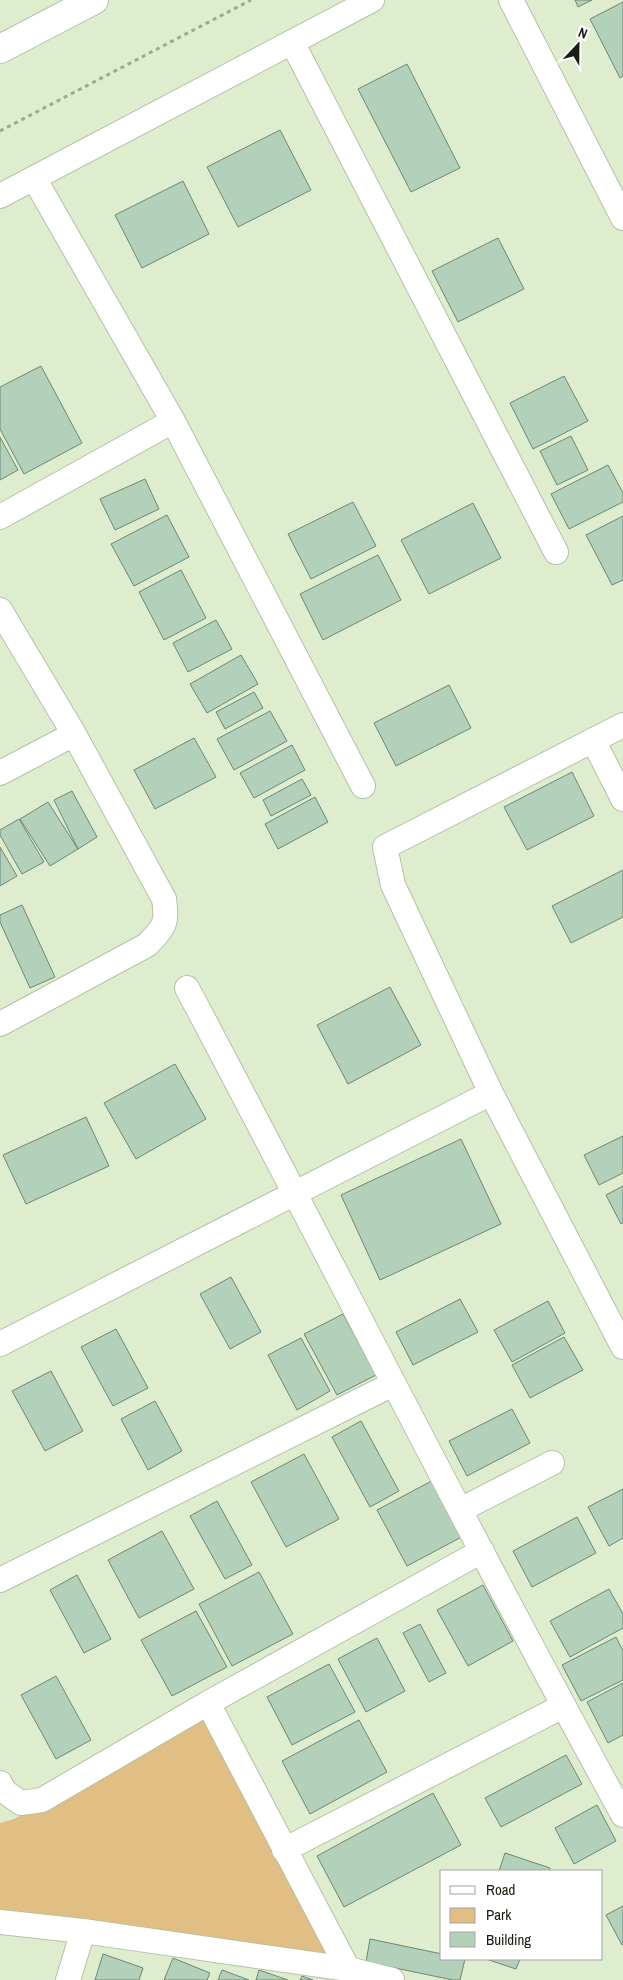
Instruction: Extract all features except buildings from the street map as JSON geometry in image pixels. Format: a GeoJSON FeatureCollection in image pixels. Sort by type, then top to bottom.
{"type":"FeatureCollection","features":[{"type":"Feature","properties":{"kind":"main road"},"geometry":{"type":"LineString","coordinates":[[0,49],[94,0]]}},
{"type":"Feature","properties":{"kind":"street"},"geometry":{"type":"LineString","coordinates":[[0,196],[372,0]]}},
{"type":"Feature","properties":{"kind":"street"},"geometry":{"type":"LineString","coordinates":[[511,0],[623,218]]}},
{"type":"Feature","properties":{"kind":"street"},"geometry":{"type":"LineString","coordinates":[[292,42],[556,552]]}},
{"type":"Feature","properties":{"kind":"street"},"geometry":{"type":"LineString","coordinates":[[34,178],[173,421],[363,786]]}},
{"type":"Feature","properties":{"kind":"street"},"geometry":{"type":"LineString","coordinates":[[0,516],[173,421]]}},
{"type":"Feature","properties":{"kind":"street"},"geometry":{"type":"LineString","coordinates":[[0,610],[74,734],[164,899],[167,916],[162,929],[147,945],[0,1024]]}},
{"type":"Feature","properties":{"kind":"street"},"geometry":{"type":"LineString","coordinates":[[623,725],[385,847],[393,885],[491,1093],[623,1347]]}},
{"type":"Feature","properties":{"kind":"street"},"geometry":{"type":"LineString","coordinates":[[0,773],[74,734]]}},
{"type":"Feature","properties":{"kind":"street"},"geometry":{"type":"LineString","coordinates":[[593,740],[623,799]]}},
{"type":"Feature","properties":{"kind":"street"},"geometry":{"type":"LineString","coordinates":[[186,988],[296,1193],[392,1384],[623,1815]]}},
{"type":"Feature","properties":{"kind":"street"},"geometry":{"type":"LineString","coordinates":[[0,1344],[491,1093]]}},
{"type":"Feature","properties":{"kind":"street"},"geometry":{"type":"LineString","coordinates":[[0,1580],[392,1384]]}},
{"type":"Feature","properties":{"kind":"street"},"geometry":{"type":"LineString","coordinates":[[460,1510],[552,1463]]}},
{"type":"Feature","properties":{"kind":"street"},"geometry":{"type":"LineString","coordinates":[[0,1783],[4,1791],[22,1803],[42,1800],[208,1703],[482,1551]]}},
{"type":"Feature","properties":{"kind":"street"},"geometry":{"type":"LineString","coordinates":[[208,1703],[348,1969]]}},
{"type":"Feature","properties":{"kind":"street"},"geometry":{"type":"LineString","coordinates":[[284,1850],[563,1706]]}},
{"type":"Feature","properties":{"kind":"street"},"geometry":{"type":"LineString","coordinates":[[0,1922],[83,1931],[300,1972],[348,1969],[392,1980]]}},
{"type":"Feature","properties":{"kind":"street"},"geometry":{"type":"LineString","coordinates":[[68,1980],[83,1931]]}},
{"type":"Feature","properties":{"kind":"path"},"geometry":{"type":"LineString","coordinates":[[0,130],[251,0]]}},
{"type":"Feature","properties":{"kind":"green space"},"geometry":{"type":"Polygon","coordinates":[[[205,1713],[334,1957],[0,1916],[0,1823],[14,1819],[205,1713]]]}}]}
